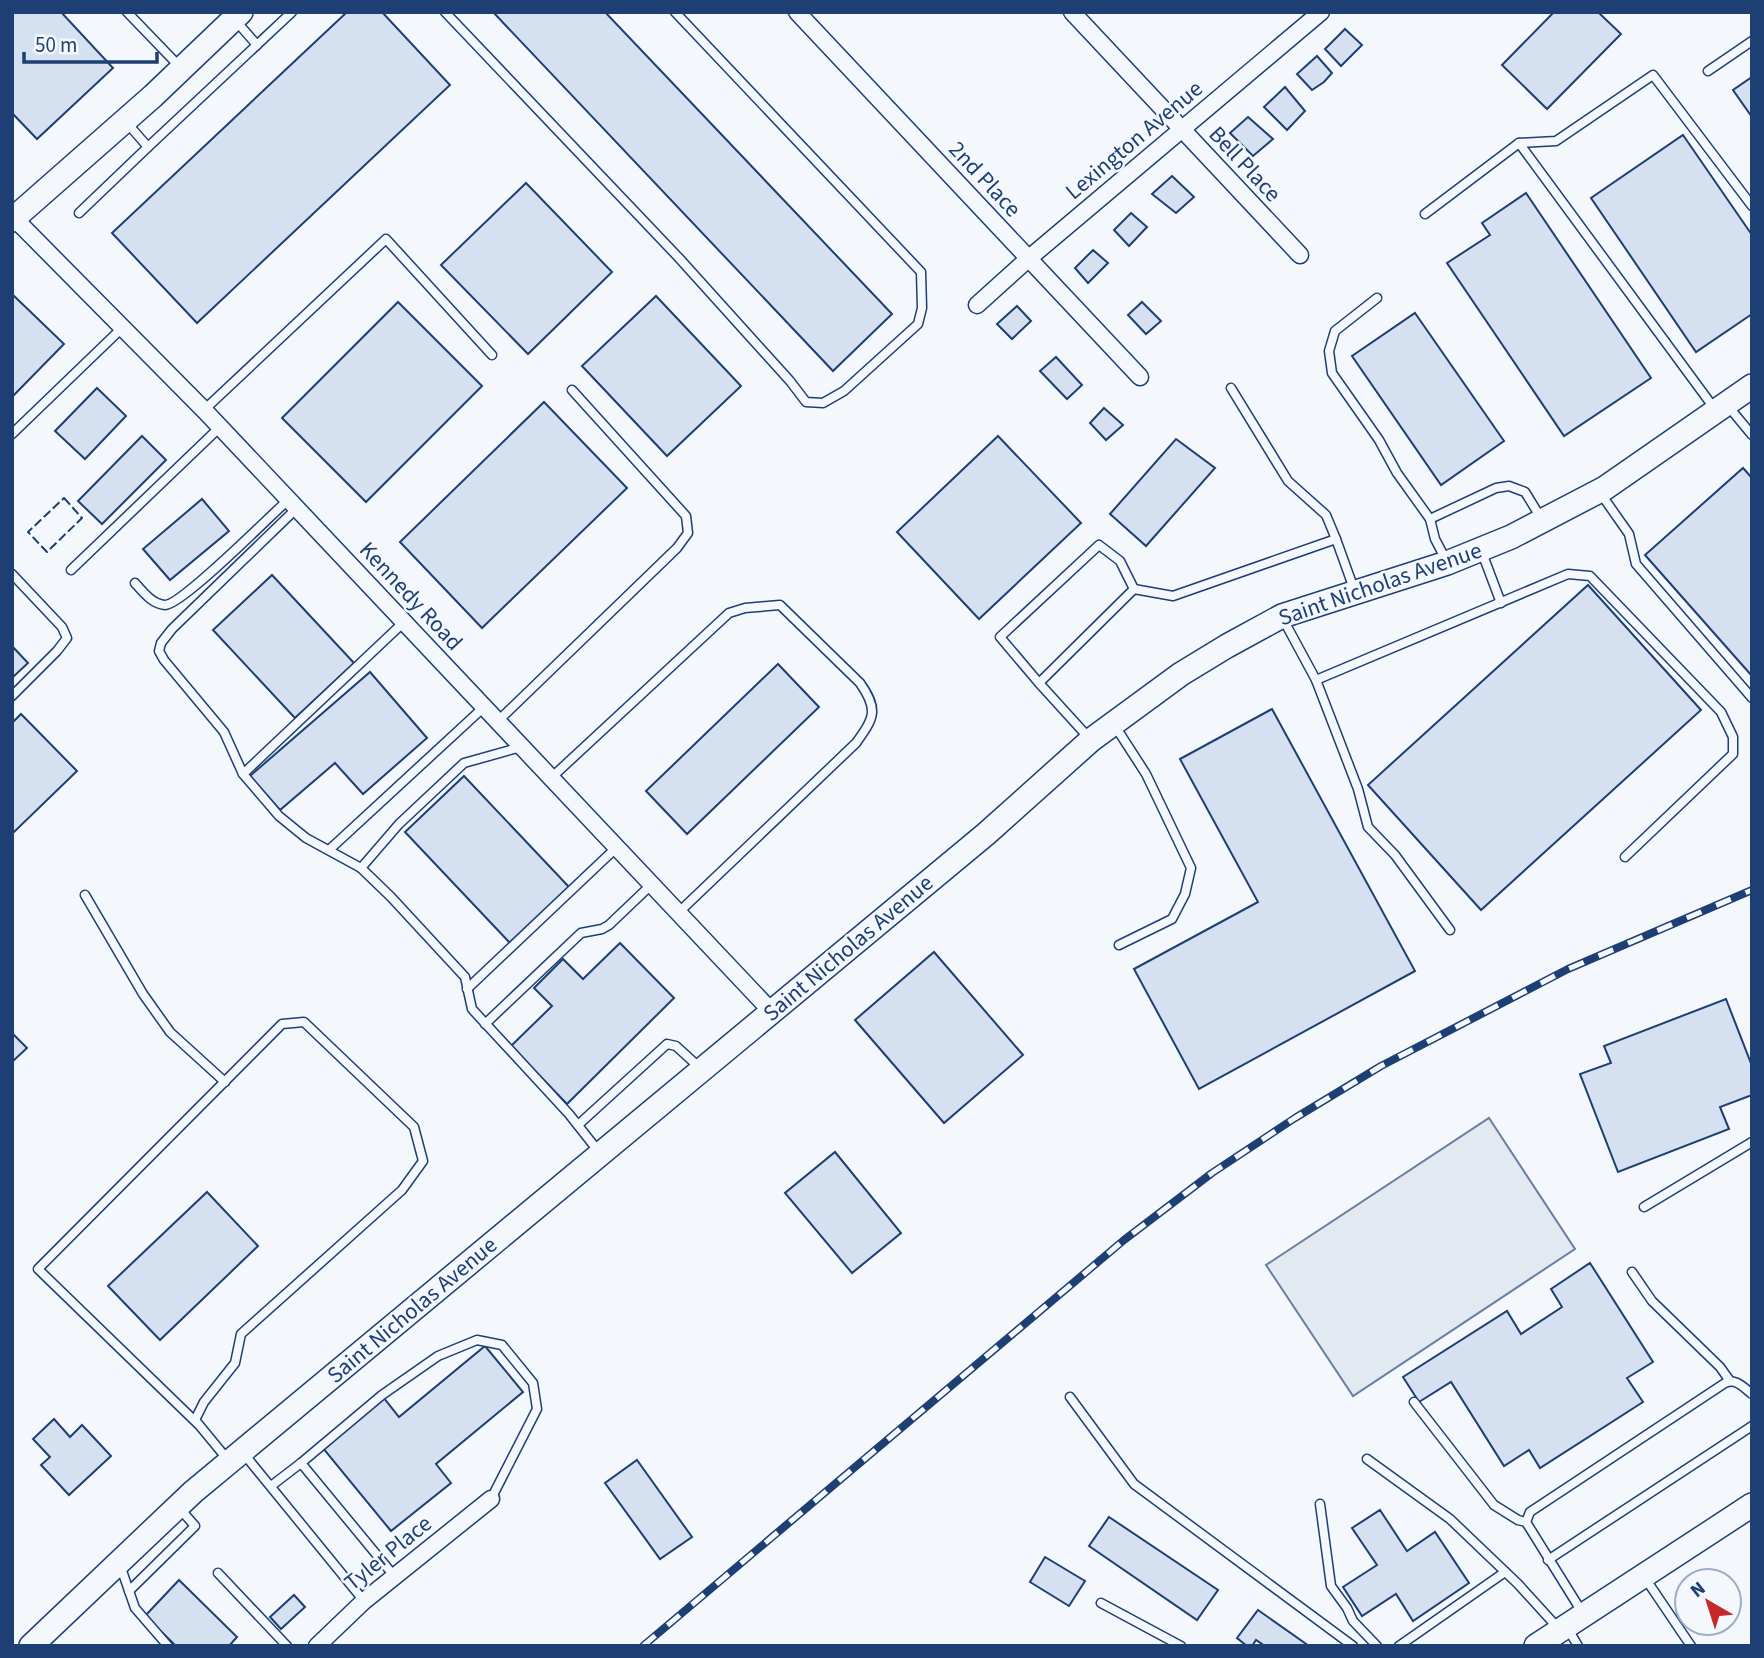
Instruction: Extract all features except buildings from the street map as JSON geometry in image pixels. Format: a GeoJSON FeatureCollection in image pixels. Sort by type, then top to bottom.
{"type":"FeatureCollection","features":[{"type":"Feature","properties":{"kind":"street","name":"2nd Place"},"geometry":{"type":"LineString","coordinates":[[797,12],[1140,377]]}},
{"type":"Feature","properties":{"kind":"street","name":"Bell Place"},"geometry":{"type":"LineString","coordinates":[[1072,12],[1300,255]]}},
{"type":"Feature","properties":{"kind":"street","name":"Lexington Avenue"},"geometry":{"type":"LineString","coordinates":[[977,305],[1321,12]]}},
{"type":"Feature","properties":{"kind":"street"},"geometry":{"type":"LineString","coordinates":[[13,218],[125,121],[238,16]]}},
{"type":"Feature","properties":{"kind":"street","name":"Kennedy Road"},"geometry":{"type":"LineString","coordinates":[[13,218],[204,410],[772,1012]]}},
{"type":"Feature","properties":{"kind":"street","name":"Saint Nicholas Avenue"},"geometry":{"type":"LineString","coordinates":[[31,1646],[178,1507],[236,1457],[986,834],[1091,740],[1181,674],[1282,616],[1447,563],[1511,537],[1598,491],[1752,386]]}},
{"type":"Feature","properties":{"kind":"street","name":"Tyler Place"},"geometry":{"type":"LineString","coordinates":[[317,1646],[364,1601],[491,1499]]}},
{"type":"Feature","properties":{"kind":"street"},"geometry":{"type":"LineString","coordinates":[[1536,1646],[1572,1629],[1643,1576],[1750,1509]]}},
{"type":"Feature","properties":{"kind":"lane"},"geometry":{"type":"LineString","coordinates":[[127,12],[182,69]]}},
{"type":"Feature","properties":{"kind":"lane"},"geometry":{"type":"LineString","coordinates":[[79,213],[292,12]]}},
{"type":"Feature","properties":{"kind":"lane"},"geometry":{"type":"LineString","coordinates":[[445,12],[679,258],[806,402],[823,403],[844,391],[918,324],[922,308],[921,272],[675,12]]}},
{"type":"Feature","properties":{"kind":"lane"},"geometry":{"type":"LineString","coordinates":[[238,16],[257,44]]}},
{"type":"Feature","properties":{"kind":"lane"},"geometry":{"type":"LineString","coordinates":[[1707,71],[1752,41]]}},
{"type":"Feature","properties":{"kind":"lane"},"geometry":{"type":"LineString","coordinates":[[1425,214],[1519,143],[1556,141],[1653,75],[1752,206]]}},
{"type":"Feature","properties":{"kind":"lane"},"geometry":{"type":"LineString","coordinates":[[125,121],[148,147]]}},
{"type":"Feature","properties":{"kind":"lane"},"geometry":{"type":"LineString","coordinates":[[1519,143],[1721,407],[1752,435]]}},
{"type":"Feature","properties":{"kind":"lane"},"geometry":{"type":"LineString","coordinates":[[204,410],[386,239],[492,355]]}},
{"type":"Feature","properties":{"kind":"lane"},"geometry":{"type":"LineString","coordinates":[[1377,298],[1335,331],[1329,351],[1332,373],[1430,519],[1435,539],[1447,563]]}},
{"type":"Feature","properties":{"kind":"lane"},"geometry":{"type":"LineString","coordinates":[[12,434],[122,328]]}},
{"type":"Feature","properties":{"kind":"lane"},"geometry":{"type":"LineString","coordinates":[[1231,388],[1288,481],[1326,515],[1355,592]]}},
{"type":"Feature","properties":{"kind":"lane"},"geometry":{"type":"LineString","coordinates":[[498,721],[677,548],[688,533],[686,516],[572,390]]}},
{"type":"Feature","properties":{"kind":"lane"},"geometry":{"type":"LineString","coordinates":[[71,570],[220,427]]}},
{"type":"Feature","properties":{"kind":"lane"},"geometry":{"type":"LineString","coordinates":[[1430,519],[1496,488],[1509,486],[1525,492],[1542,521]]}},
{"type":"Feature","properties":{"kind":"lane"},"geometry":{"type":"LineString","coordinates":[[1598,491],[1629,534],[1636,564],[1752,698]]}},
{"type":"Feature","properties":{"kind":"lane"},"geometry":{"type":"LineString","coordinates":[[135,583],[148,597],[159,603],[174,603],[292,504]]}},
{"type":"Feature","properties":{"kind":"lane"},"geometry":{"type":"LineString","coordinates":[[292,504],[172,629],[161,643],[159,651],[224,732],[243,774],[279,816],[306,838],[361,868],[391,897],[465,977],[472,1009],[578,1125],[600,1154]]}},
{"type":"Feature","properties":{"kind":"lane"},"geometry":{"type":"LineString","coordinates":[[1134,589],[1173,596],[1336,539]]}},
{"type":"Feature","properties":{"kind":"lane"},"geometry":{"type":"LineString","coordinates":[[1091,740],[1000,637],[1099,545],[1120,561],[1134,589]]}},
{"type":"Feature","properties":{"kind":"lane"},"geometry":{"type":"LineString","coordinates":[[1481,550],[1501,603]]}},
{"type":"Feature","properties":{"kind":"lane"},"geometry":{"type":"LineString","coordinates":[[12,574],[62,626],[67,638],[12,695]]}},
{"type":"Feature","properties":{"kind":"lane"},"geometry":{"type":"LineString","coordinates":[[1316,680],[1568,574],[1590,576],[1721,712],[1733,737],[1733,754],[1625,857]]}},
{"type":"Feature","properties":{"kind":"lane"},"geometry":{"type":"LineString","coordinates":[[1039,683],[1134,589]]}},
{"type":"Feature","properties":{"kind":"lane"},"geometry":{"type":"LineString","coordinates":[[551,778],[729,614],[745,608],[780,605],[860,683],[870,698],[873,713],[872,721],[856,743],[678,913]]}},
{"type":"Feature","properties":{"kind":"lane"},"geometry":{"type":"LineString","coordinates":[[1282,616],[1316,680],[1358,789],[1368,827],[1395,855],[1450,930]]}},
{"type":"Feature","properties":{"kind":"lane"},"geometry":{"type":"LineString","coordinates":[[243,774],[404,622]]}},
{"type":"Feature","properties":{"kind":"lane"},"geometry":{"type":"LineString","coordinates":[[329,850],[484,707]]}},
{"type":"Feature","properties":{"kind":"lane"},"geometry":{"type":"LineString","coordinates":[[1114,724],[1146,774],[1191,867],[1185,894],[1172,919],[1119,945]]}},
{"type":"Feature","properties":{"kind":"lane"},"geometry":{"type":"LineString","coordinates":[[361,868],[399,824],[464,763],[522,747]]}},
{"type":"Feature","properties":{"kind":"lane"},"geometry":{"type":"LineString","coordinates":[[467,989],[617,847]]}},
{"type":"Feature","properties":{"kind":"lane"},"geometry":{"type":"LineString","coordinates":[[485,1024],[580,933],[609,925],[652,884]]}},
{"type":"Feature","properties":{"kind":"lane"},"geometry":{"type":"LineString","coordinates":[[85,895],[143,995],[170,1032],[225,1082]]}},
{"type":"Feature","properties":{"kind":"lane"},"geometry":{"type":"LineString","coordinates":[[200,1426],[195,1420],[204,1402],[235,1363],[241,1334],[402,1190],[424,1161],[414,1127],[304,1022],[282,1024],[38,1269],[200,1426],[271,1486],[364,1601]]}},
{"type":"Feature","properties":{"kind":"lane"},"geometry":{"type":"LineString","coordinates":[[578,1125],[667,1044],[676,1046],[702,1070]]}},
{"type":"Feature","properties":{"kind":"lane"},"geometry":{"type":"LineString","coordinates":[[1644,1207],[1752,1142]]}},
{"type":"Feature","properties":{"kind":"lane"},"geometry":{"type":"LineString","coordinates":[[1632,1272],[1651,1301],[1734,1381],[1752,1394]]}},
{"type":"Feature","properties":{"kind":"lane"},"geometry":{"type":"LineString","coordinates":[[271,1486],[382,1395],[438,1356],[477,1340],[502,1345],[533,1383],[537,1409],[491,1499]]}},
{"type":"Feature","properties":{"kind":"lane"},"geometry":{"type":"LineString","coordinates":[[1526,1522],[1531,1512],[1734,1381]]}},
{"type":"Feature","properties":{"kind":"lane"},"geometry":{"type":"LineString","coordinates":[[1070,1397],[1134,1484],[1353,1646]]}},
{"type":"Feature","properties":{"kind":"lane"},"geometry":{"type":"LineString","coordinates":[[1415,1402],[1494,1505],[1526,1522],[1548,1560],[1572,1629]]}},
{"type":"Feature","properties":{"kind":"lane"},"geometry":{"type":"LineString","coordinates":[[1548,1560],[1752,1426]]}},
{"type":"Feature","properties":{"kind":"lane"},"geometry":{"type":"LineString","coordinates":[[1367,1459],[1450,1519],[1505,1572],[1572,1629]]}},
{"type":"Feature","properties":{"kind":"lane"},"geometry":{"type":"LineString","coordinates":[[301,1463],[395,1577]]}},
{"type":"Feature","properties":{"kind":"lane"},"geometry":{"type":"LineString","coordinates":[[1320,1504],[1331,1586],[1353,1621],[1377,1646]]}},
{"type":"Feature","properties":{"kind":"lane"},"geometry":{"type":"LineString","coordinates":[[129,1591],[195,1526],[178,1507]]}},
{"type":"Feature","properties":{"kind":"lane"},"geometry":{"type":"LineString","coordinates":[[119,1562],[135,1608],[168,1646]]}},
{"type":"Feature","properties":{"kind":"lane"},"geometry":{"type":"LineString","coordinates":[[1399,1646],[1505,1572]]}},
{"type":"Feature","properties":{"kind":"lane"},"geometry":{"type":"LineString","coordinates":[[218,1573],[287,1646]]}},
{"type":"Feature","properties":{"kind":"lane"},"geometry":{"type":"LineString","coordinates":[[1643,1576],[1691,1646]]}},
{"type":"Feature","properties":{"kind":"lane"},"geometry":{"type":"LineString","coordinates":[[1101,1603],[1181,1646]]}},
{"type":"Feature","properties":{"kind":"shaded area"},"geometry":{"type":"Polygon","coordinates":[[[1489,1118],[1575,1249],[1353,1396],[1266,1265],[1489,1118]]]}},
{"type":"Feature","properties":{"kind":"railway"},"geometry":{"type":"LineString","coordinates":[[643,1646],[1124,1240],[1212,1173],[1381,1066],[1568,969],[1752,890]]}},
{"type":"Feature","properties":{"kind":"fence"},"geometry":{"type":"LineString","coordinates":[[64,498],[82,518],[47,552],[28,532],[64,498]]}}]}
